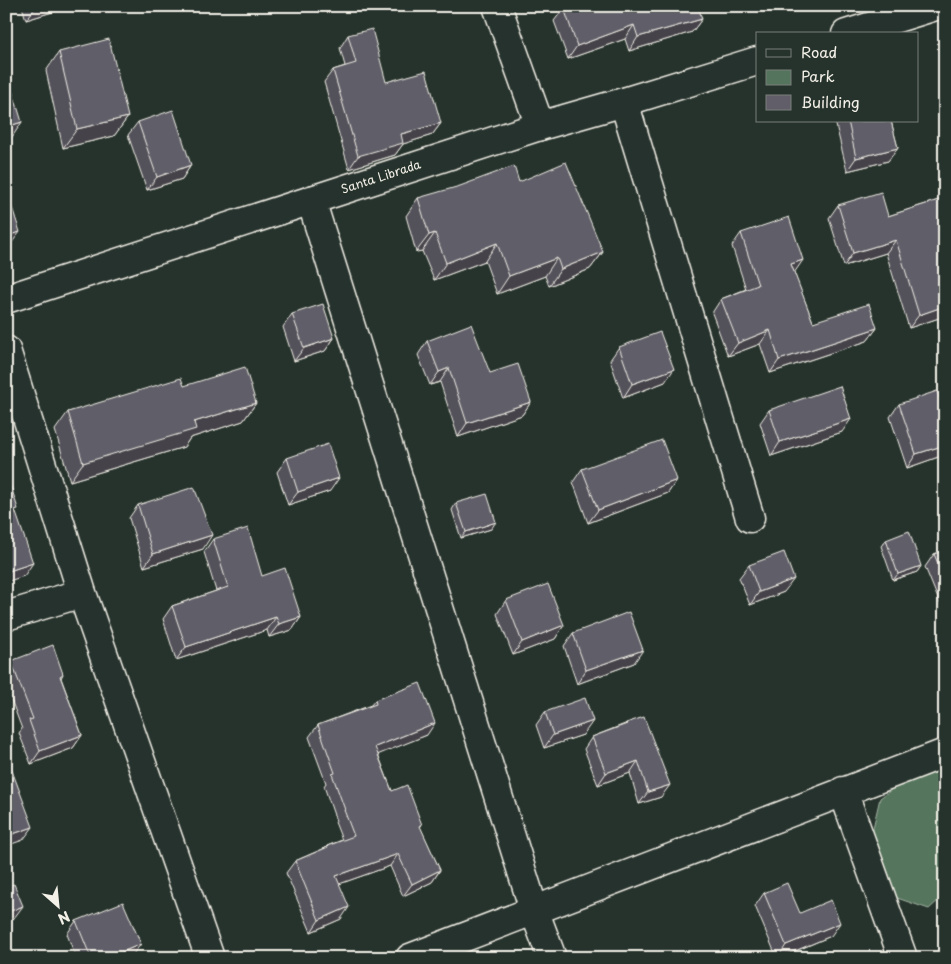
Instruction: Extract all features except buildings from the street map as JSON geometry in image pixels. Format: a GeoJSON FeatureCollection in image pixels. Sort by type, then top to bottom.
{"type":"FeatureCollection","features":[{"type":"Feature","properties":{"kind":"street"},"geometry":{"type":"LineString","coordinates":[[497,6],[540,126]]}},
{"type":"Feature","properties":{"kind":"street"},"geometry":{"type":"LineString","coordinates":[[852,32],[936,6]]}},
{"type":"Feature","properties":{"kind":"street"},"geometry":{"type":"LineString","coordinates":[[941,6],[945,18]]}},
{"type":"Feature","properties":{"kind":"street","name":"Santa Librada"},"geometry":{"type":"LineString","coordinates":[[6,300],[540,126],[756,61]]}},
{"type":"Feature","properties":{"kind":"street"},"geometry":{"type":"LineString","coordinates":[[624,102],[750,518]]}},
{"type":"Feature","properties":{"kind":"street"},"geometry":{"type":"LineString","coordinates":[[311,200],[534,910],[552,958]]}},
{"type":"Feature","properties":{"kind":"street"},"geometry":{"type":"LineString","coordinates":[[6,350],[82,593],[210,958]]}},
{"type":"Feature","properties":{"kind":"street"},"geometry":{"type":"LineString","coordinates":[[6,616],[82,593]]}},
{"type":"Feature","properties":{"kind":"street"},"geometry":{"type":"LineString","coordinates":[[410,958],[945,753]]}},
{"type":"Feature","properties":{"kind":"street"},"geometry":{"type":"LineString","coordinates":[[843,791],[902,958]]}},
{"type":"Feature","properties":{"kind":"green space"},"geometry":{"type":"Polygon","coordinates":[[[945,761],[945,912],[941,898],[929,909],[874,890],[870,841],[880,798],[918,770],[945,761]]]}}]}
